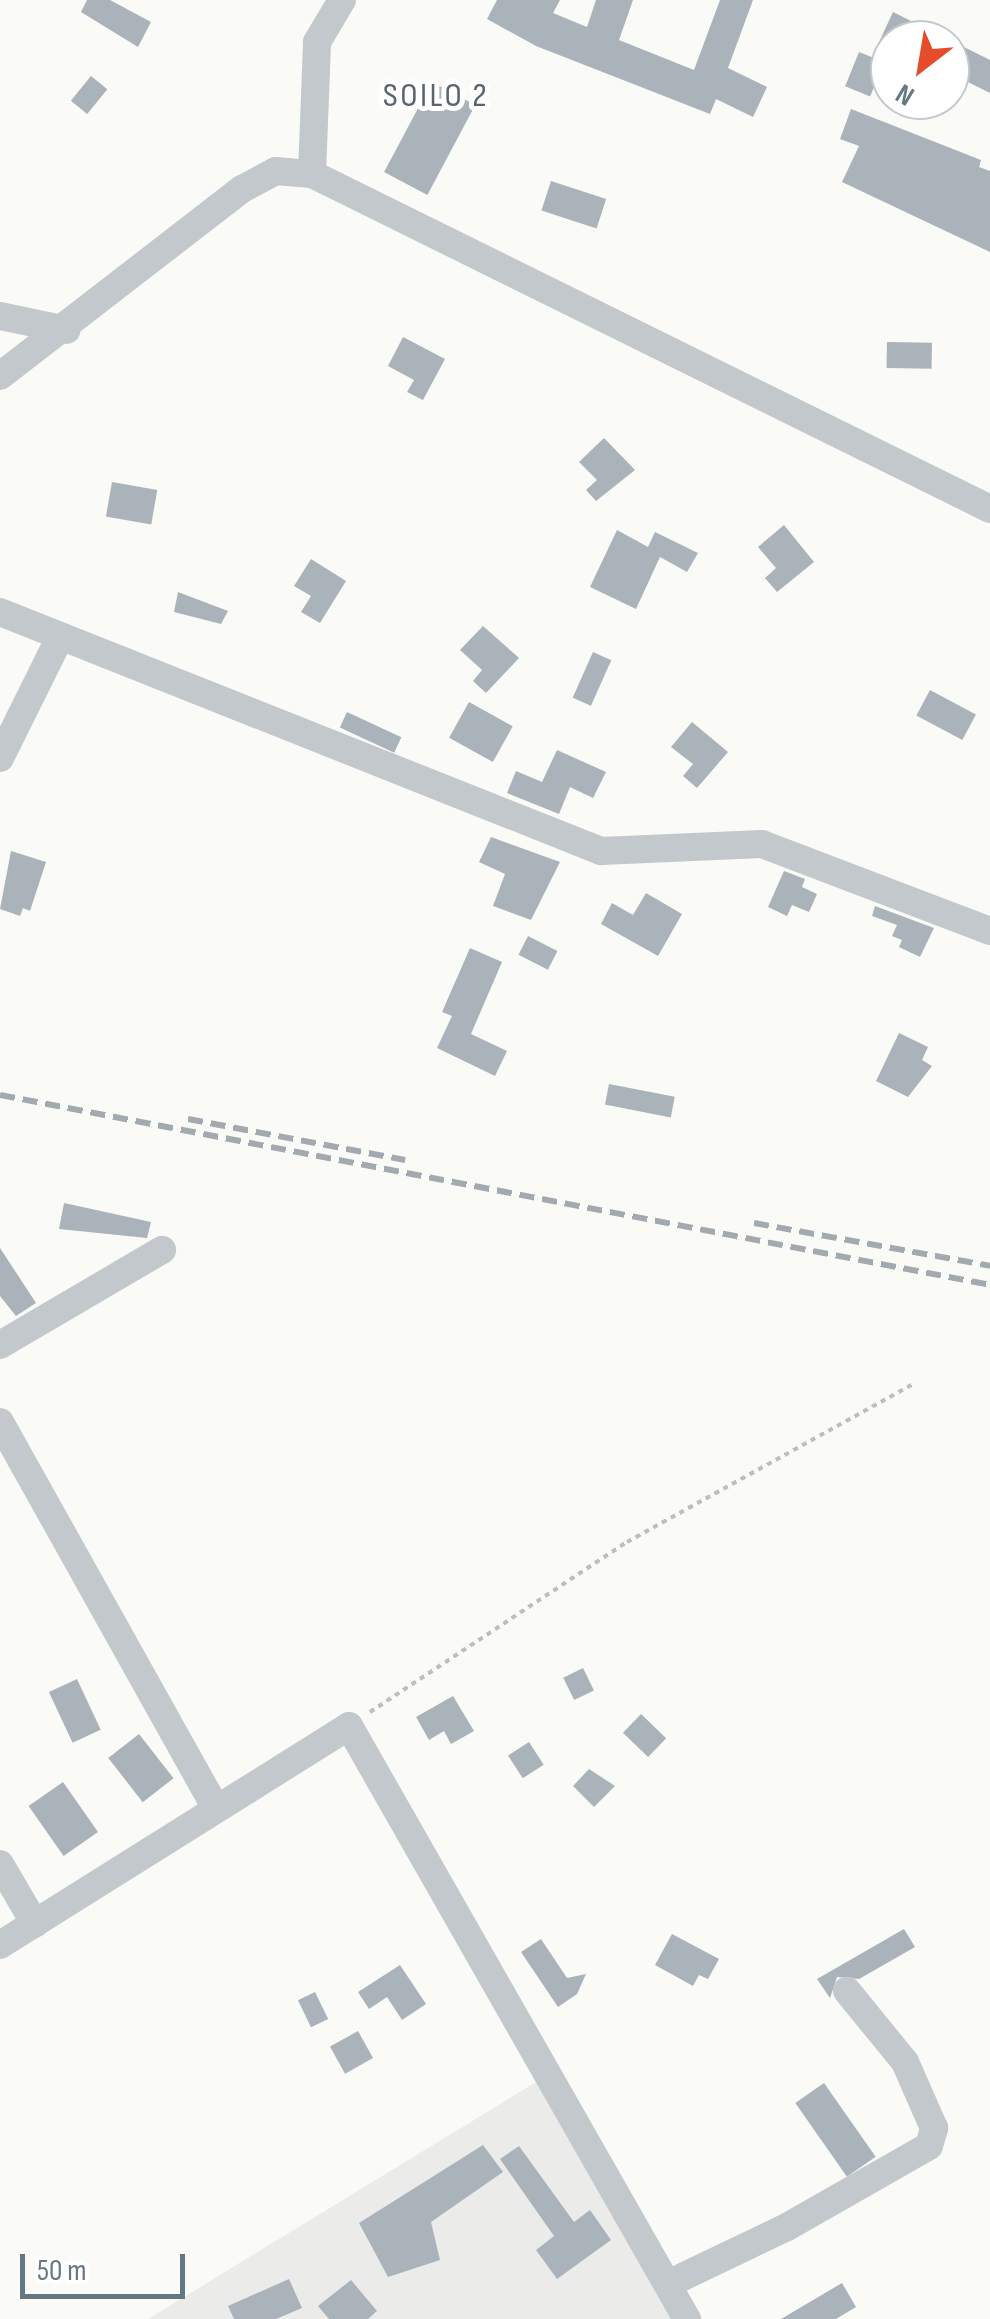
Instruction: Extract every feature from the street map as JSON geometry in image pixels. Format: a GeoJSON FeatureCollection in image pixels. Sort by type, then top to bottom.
{"type":"FeatureCollection","features":[{"type":"Feature","properties":{"kind":"street"},"geometry":{"type":"LineString","coordinates":[[312,174],[317,42],[342,0]]}},
{"type":"Feature","properties":{"kind":"street"},"geometry":{"type":"LineString","coordinates":[[0,376],[67,330],[242,190],[276,171],[312,174],[990,509]]}},
{"type":"Feature","properties":{"kind":"street"},"geometry":{"type":"LineString","coordinates":[[0,316],[67,330]]}},
{"type":"Feature","properties":{"kind":"street"},"geometry":{"type":"LineString","coordinates":[[0,612],[601,850],[762,844],[990,931]]}},
{"type":"Feature","properties":{"kind":"street"},"geometry":{"type":"LineString","coordinates":[[0,758],[60,637]]}},
{"type":"Feature","properties":{"kind":"street"},"geometry":{"type":"LineString","coordinates":[[0,1345],[162,1250]]}},
{"type":"Feature","properties":{"kind":"street"},"geometry":{"type":"LineString","coordinates":[[0,1422],[216,1808]]}},
{"type":"Feature","properties":{"kind":"street"},"geometry":{"type":"LineString","coordinates":[[0,1945],[349,1726],[687,2319]]}},
{"type":"Feature","properties":{"kind":"street"},"geometry":{"type":"LineString","coordinates":[[0,1864],[36,1924]]}},
{"type":"Feature","properties":{"kind":"street"},"geometry":{"type":"LineString","coordinates":[[668,2284],[912,2161],[928,2146],[934,2128],[905,2062],[847,1990]]}},
{"type":"Feature","properties":{"kind":"path"},"geometry":{"type":"LineString","coordinates":[[349,1726],[627,1542],[915,1383]]}},
{"type":"Feature","properties":{"kind":"shaded area"},"geometry":{"type":"Polygon","coordinates":[[[541,2079],[679,2319],[148,2319],[541,2079]]]}},
{"type":"Feature","properties":{"kind":"building"},"geometry":{"type":"Polygon","coordinates":[[[87,0],[110,0],[151,22],[138,47],[81,12],[87,0]]]}},
{"type":"Feature","properties":{"kind":"building"},"geometry":{"type":"Polygon","coordinates":[[[497,0],[560,0],[553,13],[587,27],[596,0],[633,0],[619,40],[694,70],[720,0],[753,0],[728,68],[767,87],[753,117],[716,99],[710,114],[536,46],[487,19],[497,0]]]}},
{"type":"Feature","properties":{"kind":"building"},"geometry":{"type":"Polygon","coordinates":[[[893,12],[909,20],[889,20],[893,12]]]}},
{"type":"Feature","properties":{"kind":"building"},"geometry":{"type":"Polygon","coordinates":[[[970,50],[990,60],[990,93],[970,83],[970,50]]]}},
{"type":"Feature","properties":{"kind":"building"},"geometry":{"type":"Polygon","coordinates":[[[859,52],[870,56],[870,96],[845,86],[859,52]]]}},
{"type":"Feature","properties":{"kind":"building"},"geometry":{"type":"Polygon","coordinates":[[[91,76],[107,89],[87,114],[71,101],[91,76]]]}},
{"type":"Feature","properties":{"kind":"building"},"geometry":{"type":"Polygon","coordinates":[[[432,82],[475,105],[427,195],[384,172],[432,82]]]}},
{"type":"Feature","properties":{"kind":"building"},"geometry":{"type":"Polygon","coordinates":[[[851,109],[870,116],[870,120],[879,120],[981,160],[979,167],[990,171],[990,252],[842,182],[859,146],[840,139],[851,109]]]}},
{"type":"Feature","properties":{"kind":"building"},"geometry":{"type":"Polygon","coordinates":[[[551,181],[606,199],[597,228],[541,210],[551,181]]]}},
{"type":"Feature","properties":{"kind":"building"},"geometry":{"type":"Polygon","coordinates":[[[403,337],[445,359],[423,400],[407,392],[414,380],[388,366],[403,337]]]}},
{"type":"Feature","properties":{"kind":"building"},"geometry":{"type":"Polygon","coordinates":[[[887,342],[932,343],[932,369],[887,368],[887,342]]]}},
{"type":"Feature","properties":{"kind":"building"},"geometry":{"type":"Polygon","coordinates":[[[604,438],[635,470],[596,501],[586,490],[597,480],[579,462],[604,438]]]}},
{"type":"Feature","properties":{"kind":"building"},"geometry":{"type":"Polygon","coordinates":[[[112,482],[157,490],[151,524],[106,516],[112,482]]]}},
{"type":"Feature","properties":{"kind":"building"},"geometry":{"type":"Polygon","coordinates":[[[784,525],[814,562],[777,592],[765,578],[776,568],[758,547],[784,525]]]}},
{"type":"Feature","properties":{"kind":"building"},"geometry":{"type":"Polygon","coordinates":[[[617,530],[648,547],[655,532],[698,553],[687,572],[660,557],[636,609],[590,587],[617,530]]]}},
{"type":"Feature","properties":{"kind":"building"},"geometry":{"type":"Polygon","coordinates":[[[311,559],[346,581],[320,623],[301,612],[311,596],[294,586],[311,559]]]}},
{"type":"Feature","properties":{"kind":"building"},"geometry":{"type":"Polygon","coordinates":[[[178,592],[228,611],[221,624],[174,612],[178,592]]]}},
{"type":"Feature","properties":{"kind":"building"},"geometry":{"type":"Polygon","coordinates":[[[483,626],[519,658],[486,693],[473,681],[482,670],[460,650],[483,626]]]}},
{"type":"Feature","properties":{"kind":"building"},"geometry":{"type":"Polygon","coordinates":[[[593,652],[611,660],[591,706],[573,698],[593,652]]]}},
{"type":"Feature","properties":{"kind":"building"},"geometry":{"type":"Polygon","coordinates":[[[930,690],[976,714],[962,740],[916,716],[930,690]]]}},
{"type":"Feature","properties":{"kind":"building"},"geometry":{"type":"Polygon","coordinates":[[[469,702],[513,726],[493,762],[449,738],[469,702]]]}},
{"type":"Feature","properties":{"kind":"building"},"geometry":{"type":"Polygon","coordinates":[[[347,712],[401,737],[394,753],[340,727],[347,712]]]}},
{"type":"Feature","properties":{"kind":"building"},"geometry":{"type":"Polygon","coordinates":[[[692,722],[728,752],[697,788],[683,776],[693,764],[671,747],[692,722]]]}},
{"type":"Feature","properties":{"kind":"building"},"geometry":{"type":"Polygon","coordinates":[[[557,750],[606,772],[593,798],[570,787],[559,814],[507,793],[516,771],[542,782],[557,750]]]}},
{"type":"Feature","properties":{"kind":"building"},"geometry":{"type":"Polygon","coordinates":[[[491,837],[560,862],[531,920],[493,906],[505,874],[479,862],[491,837]]]}},
{"type":"Feature","properties":{"kind":"building"},"geometry":{"type":"Polygon","coordinates":[[[11,851],[46,862],[30,911],[23,908],[20,916],[0,909],[11,851]]]}},
{"type":"Feature","properties":{"kind":"building"},"geometry":{"type":"Polygon","coordinates":[[[784,871],[805,879],[802,887],[817,894],[809,912],[792,905],[787,916],[768,907],[784,871]]]}},
{"type":"Feature","properties":{"kind":"building"},"geometry":{"type":"Polygon","coordinates":[[[646,893],[682,914],[658,956],[601,924],[612,903],[633,915],[646,893]]]}},
{"type":"Feature","properties":{"kind":"building"},"geometry":{"type":"Polygon","coordinates":[[[875,906],[934,928],[920,957],[899,947],[902,940],[892,936],[897,925],[872,916],[875,906]]]}},
{"type":"Feature","properties":{"kind":"building"},"geometry":{"type":"Polygon","coordinates":[[[528,936],[557,951],[548,970],[518,955],[528,936]]]}},
{"type":"Feature","properties":{"kind":"building"},"geometry":{"type":"Polygon","coordinates":[[[470,948],[502,962],[471,1034],[507,1051],[495,1076],[437,1048],[452,1016],[442,1012],[470,948]]]}},
{"type":"Feature","properties":{"kind":"building"},"geometry":{"type":"Polygon","coordinates":[[[899,1033],[928,1047],[922,1060],[932,1066],[908,1097],[876,1081],[899,1033]]]}},
{"type":"Feature","properties":{"kind":"building"},"geometry":{"type":"Polygon","coordinates":[[[609,1084],[675,1097],[671,1117],[605,1105],[609,1084]]]}},
{"type":"Feature","properties":{"kind":"building"},"geometry":{"type":"Polygon","coordinates":[[[64,1203],[151,1222],[147,1238],[59,1229],[64,1203]]]}},
{"type":"Feature","properties":{"kind":"building"},"geometry":{"type":"Polygon","coordinates":[[[0,1248],[36,1303],[16,1316],[0,1296],[0,1248]]]}},
{"type":"Feature","properties":{"kind":"building"},"geometry":{"type":"Polygon","coordinates":[[[583,1668],[594,1690],[574,1700],[563,1678],[583,1668]]]}},
{"type":"Feature","properties":{"kind":"building"},"geometry":{"type":"Polygon","coordinates":[[[77,1679],[101,1730],[73,1743],[49,1692],[77,1679]]]}},
{"type":"Feature","properties":{"kind":"building"},"geometry":{"type":"Polygon","coordinates":[[[453,1696],[474,1731],[451,1744],[444,1731],[429,1740],[416,1717],[453,1696]]]}},
{"type":"Feature","properties":{"kind":"building"},"geometry":{"type":"Polygon","coordinates":[[[641,1714],[666,1738],[648,1757],[623,1733],[641,1714]]]}},
{"type":"Feature","properties":{"kind":"building"},"geometry":{"type":"Polygon","coordinates":[[[139,1734],[173,1778],[143,1802],[108,1758],[139,1734]]]}},
{"type":"Feature","properties":{"kind":"building"},"geometry":{"type":"Polygon","coordinates":[[[529,1742],[544,1765],[523,1778],[508,1756],[529,1742]]]}},
{"type":"Feature","properties":{"kind":"building"},"geometry":{"type":"Polygon","coordinates":[[[589,1769],[615,1786],[594,1807],[573,1786],[589,1769]]]}},
{"type":"Feature","properties":{"kind":"building"},"geometry":{"type":"Polygon","coordinates":[[[63,1782],[98,1832],[64,1856],[29,1806],[63,1782]]]}},
{"type":"Feature","properties":{"kind":"building"},"geometry":{"type":"Polygon","coordinates":[[[904,1929],[915,1947],[859,1979],[837,1977],[830,1998],[817,1979],[904,1929]]]}},
{"type":"Feature","properties":{"kind":"building"},"geometry":{"type":"Polygon","coordinates":[[[672,1934],[719,1959],[708,1979],[699,1975],[693,1986],[655,1965],[672,1934]]]}},
{"type":"Feature","properties":{"kind":"building"},"geometry":{"type":"Polygon","coordinates":[[[541,1939],[567,1978],[586,1974],[577,1994],[558,2007],[521,1952],[541,1939]]]}},
{"type":"Feature","properties":{"kind":"building"},"geometry":{"type":"Polygon","coordinates":[[[400,1965],[426,2004],[402,2020],[387,1997],[369,2009],[358,1992],[400,1965]]]}},
{"type":"Feature","properties":{"kind":"building"},"geometry":{"type":"Polygon","coordinates":[[[315,1992],[328,2019],[311,2027],[298,2000],[315,1992]]]}},
{"type":"Feature","properties":{"kind":"building"},"geometry":{"type":"Polygon","coordinates":[[[358,2031],[373,2058],[345,2074],[330,2047],[358,2031]]]}},
{"type":"Feature","properties":{"kind":"building"},"geometry":{"type":"Polygon","coordinates":[[[824,2083],[876,2157],[847,2177],[795,2103],[824,2083]]]}},
{"type":"Feature","properties":{"kind":"building"},"geometry":{"type":"Polygon","coordinates":[[[483,2145],[503,2172],[431,2222],[440,2260],[388,2277],[359,2223],[483,2145]]]}},
{"type":"Feature","properties":{"kind":"building"},"geometry":{"type":"Polygon","coordinates":[[[519,2146],[574,2222],[590,2210],[611,2240],[557,2279],[536,2250],[554,2236],[500,2159],[519,2146]]]}},
{"type":"Feature","properties":{"kind":"building"},"geometry":{"type":"Polygon","coordinates":[[[289,2279],[302,2308],[276,2319],[234,2319],[228,2306],[289,2279]]]}},
{"type":"Feature","properties":{"kind":"building"},"geometry":{"type":"Polygon","coordinates":[[[351,2280],[377,2311],[368,2319],[329,2319],[318,2306],[351,2280]]]}},
{"type":"Feature","properties":{"kind":"building"},"geometry":{"type":"Polygon","coordinates":[[[842,2283],[856,2307],[836,2319],[781,2319],[842,2283]]]}},
{"type":"Feature","properties":{"kind":"railway"},"geometry":{"type":"LineString","coordinates":[[0,1095],[990,1285]]}},
{"type":"Feature","properties":{"kind":"railway"},"geometry":{"type":"LineString","coordinates":[[188,1119],[405,1160]]}},
{"type":"Feature","properties":{"kind":"railway"},"geometry":{"type":"LineString","coordinates":[[754,1223],[990,1266]]}},
{"type":"Feature","properties":{"kind":"district","name":"SOILO 2"},"geometry":{"type":"Point","coordinates":[436,96]}}]}
